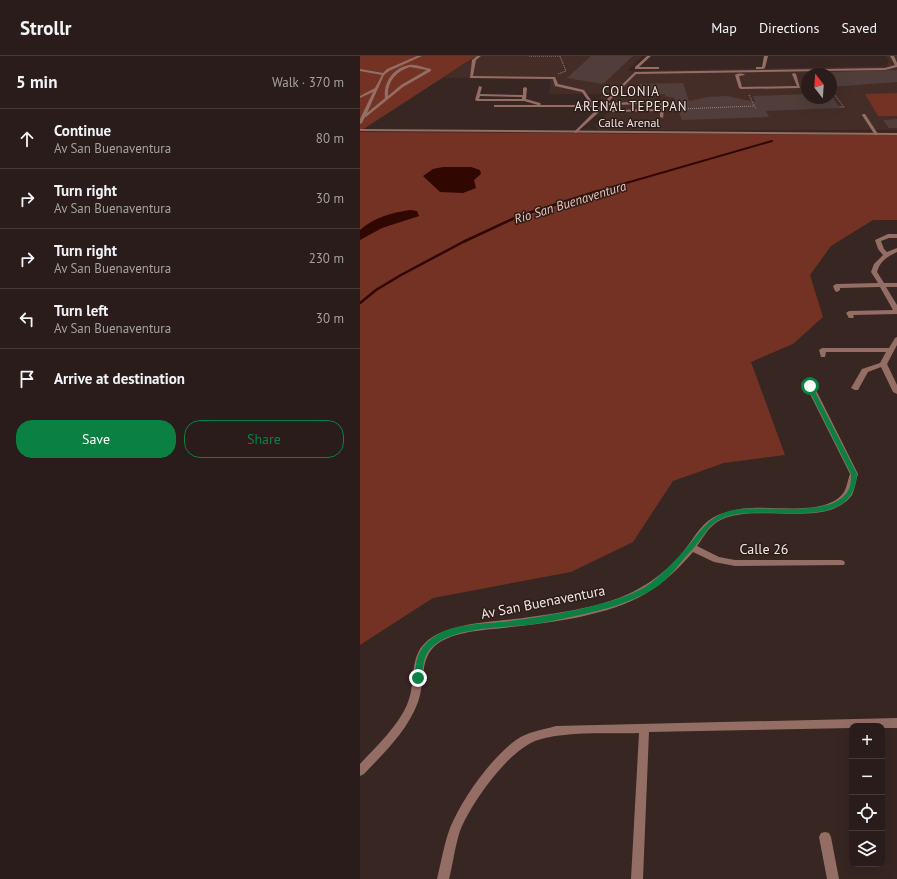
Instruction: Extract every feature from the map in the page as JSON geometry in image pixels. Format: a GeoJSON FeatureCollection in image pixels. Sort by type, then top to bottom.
{"type":"FeatureCollection","features":[{"type":"Feature","properties":{"kind":"street","name":"Calle Arenal"},"geometry":{"type":"LineString","coordinates":[[360,130],[897,134]]}},
{"type":"Feature","properties":{"kind":"street"},"geometry":{"type":"LineString","coordinates":[[886,255],[881,249],[878,240],[888,236],[897,236]]}},
{"type":"Feature","properties":{"kind":"street"},"geometry":{"type":"LineString","coordinates":[[851,317],[849,313],[897,311],[874,272],[876,264],[886,255],[897,250]]}},
{"type":"Feature","properties":{"kind":"street"},"geometry":{"type":"LineString","coordinates":[[837,290],[836,286],[897,285]]}},
{"type":"Feature","properties":{"kind":"street"},"geometry":{"type":"LineString","coordinates":[[855,388],[865,371],[883,364],[897,339]]}},
{"type":"Feature","properties":{"kind":"street"},"geometry":{"type":"LineString","coordinates":[[823,356],[822,350],[890,350]]}},
{"type":"Feature","properties":{"kind":"street"},"geometry":{"type":"LineString","coordinates":[[883,364],[894,382],[897,392]]}},
{"type":"Feature","properties":{"kind":"street","name":"Av San Buenaventura"},"geometry":{"type":"LineString","coordinates":[[360,771],[381,750],[414,701],[421,657],[428,646],[441,636],[458,630],[530,621],[576,613],[623,600],[654,585],[691,547],[705,529],[715,520],[730,513],[751,511],[819,510],[836,505],[847,496],[853,486],[854,474],[810,386]]}},
{"type":"Feature","properties":{"kind":"street","name":"Calle 26"},"geometry":{"type":"LineString","coordinates":[[691,547],[717,560],[735,563],[841,563]]}},
{"type":"Feature","properties":{"kind":"street"},"geometry":{"type":"LineString","coordinates":[[443,879],[455,830],[476,791],[504,757],[520,743],[535,736],[556,731],[897,723]]}},
{"type":"Feature","properties":{"kind":"street"},"geometry":{"type":"LineString","coordinates":[[636,879],[644,728]]}},
{"type":"Feature","properties":{"kind":"street"},"geometry":{"type":"LineString","coordinates":[[825,838],[833,879]]}},
{"type":"Feature","properties":{"kind":"lane"},"geometry":{"type":"LineString","coordinates":[[360,123],[384,74],[388,70],[420,56]]}},
{"type":"Feature","properties":{"kind":"lane"},"geometry":{"type":"LineString","coordinates":[[480,56],[474,60],[471,77],[554,78],[556,85],[583,91],[597,112]]}},
{"type":"Feature","properties":{"kind":"lane"},"geometry":{"type":"LineString","coordinates":[[649,56],[636,68],[763,68],[766,56]]}},
{"type":"Feature","properties":{"kind":"lane"},"geometry":{"type":"LineString","coordinates":[[576,132],[606,104],[635,73],[793,72],[890,68],[896,66],[897,64],[892,56]]}},
{"type":"Feature","properties":{"kind":"lane"},"geometry":{"type":"LineString","coordinates":[[362,119],[402,86],[430,70],[410,66],[391,77],[385,89],[386,98]]}},
{"type":"Feature","properties":{"kind":"lane"},"geometry":{"type":"LineString","coordinates":[[360,70],[384,74]]}},
{"type":"Feature","properties":{"kind":"lane"},"geometry":{"type":"LineString","coordinates":[[793,72],[799,87],[741,88],[737,75],[769,75],[793,72]]}},
{"type":"Feature","properties":{"kind":"lane"},"geometry":{"type":"LineString","coordinates":[[480,87],[477,100],[524,98],[548,106]]}},
{"type":"Feature","properties":{"kind":"lane"},"geometry":{"type":"LineString","coordinates":[[524,98],[525,88]]}},
{"type":"Feature","properties":{"kind":"lane"},"geometry":{"type":"LineString","coordinates":[[360,97],[376,90]]}},
{"type":"Feature","properties":{"kind":"lane"},"geometry":{"type":"LineString","coordinates":[[606,104],[661,102],[662,117]]}},
{"type":"Feature","properties":{"kind":"lane"},"geometry":{"type":"LineString","coordinates":[[617,103],[612,111],[662,110]]}},
{"type":"Feature","properties":{"kind":"lane"},"geometry":{"type":"LineString","coordinates":[[495,106],[593,106]]}},
{"type":"Feature","properties":{"kind":"lane"},"geometry":{"type":"LineString","coordinates":[[864,115],[876,134]]}},
{"type":"Feature","properties":{"kind":"path"},"geometry":{"type":"LineString","coordinates":[[529,56],[560,56],[566,70],[554,78]]}},
{"type":"Feature","properties":{"kind":"path"},"geometry":{"type":"LineString","coordinates":[[837,98],[844,107],[839,107]]}},
{"type":"Feature","properties":{"kind":"path"},"geometry":{"type":"LineString","coordinates":[[682,108],[754,106]]}},
{"type":"Feature","properties":{"kind":"shaded area"},"geometry":{"type":"Polygon","coordinates":[[[360,56],[476,56],[360,130],[360,56]]]}},
{"type":"Feature","properties":{"kind":"shaded area"},"geometry":{"type":"Polygon","coordinates":[[[476,56],[642,56],[627,71],[887,66],[889,61],[886,56],[897,56],[897,130],[598,130],[595,126],[617,102],[598,99],[603,94],[549,94],[551,77],[443,78],[476,56]]]}},
{"type":"Feature","properties":{"kind":"shaded area"},"geometry":{"type":"Polygon","coordinates":[[[897,93],[897,116],[878,116],[865,94],[897,93]]]}},
{"type":"Feature","properties":{"kind":"shaded area"},"geometry":{"type":"Polygon","coordinates":[[[360,132],[897,135],[897,220],[873,220],[831,246],[810,275],[823,317],[793,344],[751,362],[785,455],[724,463],[673,481],[633,542],[571,572],[433,598],[360,645],[360,132]]]}},
{"type":"Feature","properties":{"kind":"shaded area"},"geometry":{"type":"Polygon","coordinates":[[[443,167],[471,167],[480,170],[481,174],[474,180],[476,188],[463,193],[440,192],[423,176],[433,169],[443,167]]]}},
{"type":"Feature","properties":{"kind":"shaded area"},"geometry":{"type":"Polygon","coordinates":[[[410,210],[417,211],[419,216],[382,228],[360,240],[360,230],[371,222],[390,214],[410,210]]]}},
{"type":"Feature","properties":{"kind":"building"},"geometry":{"type":"Polygon","coordinates":[[[591,56],[633,56],[603,84],[567,78],[591,56]]]}},
{"type":"Feature","properties":{"kind":"building"},"geometry":{"type":"Polygon","coordinates":[[[897,70],[897,82],[837,87],[837,72],[897,70]]]}},
{"type":"Feature","properties":{"kind":"building"},"geometry":{"type":"Polygon","coordinates":[[[683,83],[689,101],[707,97],[727,96],[755,102],[753,96],[801,94],[801,104],[837,104],[840,108],[766,111],[769,117],[682,120],[674,98],[665,96],[665,94],[640,95],[637,84],[683,83]]]}},
{"type":"Feature","properties":{"kind":"building"},"geometry":{"type":"Polygon","coordinates":[[[897,119],[897,128],[889,128],[883,120],[897,119]]]}},
{"type":"Feature","properties":{"kind":"waterway","name":"Río San Buenaventura"},"geometry":{"type":"LineString","coordinates":[[595,192],[772,141]]}},
{"type":"Feature","properties":{"kind":"waterway","name":"Río San Buenaventura"},"geometry":{"type":"LineString","coordinates":[[360,303],[376,290],[401,275],[463,242],[519,216],[598,191]]}},
{"type":"Feature","properties":{"kind":"district","name":"COLONIA ARENAL TEPEPAN"},"geometry":{"type":"Point","coordinates":[631,98]}},
{"type":"Feature","properties":{"kind":"route"},"geometry":{"type":"LineString","coordinates":[[418,678],[421,657],[428,646],[441,636],[458,630],[492,627],[576,613],[623,600],[654,585],[691,547],[705,529],[715,520],[730,513],[751,511],[819,510],[836,505],[847,496],[853,486],[854,474],[810,386]]}}]}
